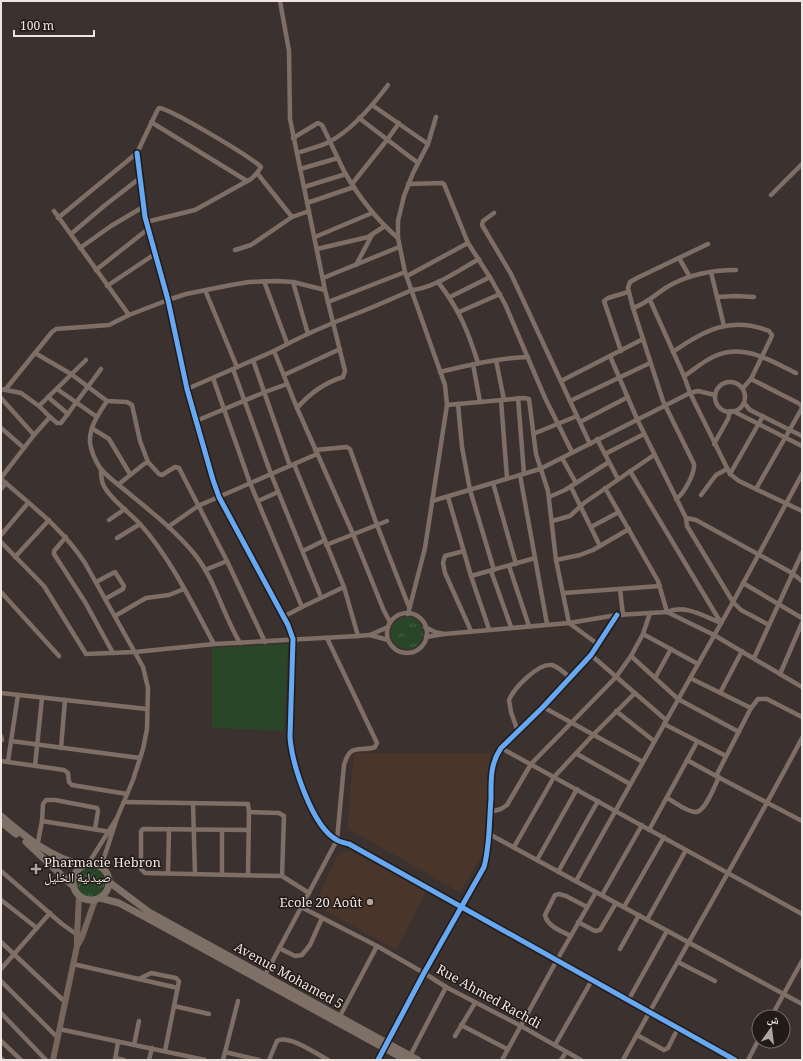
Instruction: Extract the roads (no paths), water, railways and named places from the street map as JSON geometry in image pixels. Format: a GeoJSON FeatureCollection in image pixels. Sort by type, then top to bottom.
{"type":"FeatureCollection","features":[{"type":"Feature","properties":{"kind":"main road"},"geometry":{"type":"LineString","coordinates":[[1,816],[3,823],[37,848],[72,885],[79,897],[89,900],[97,899],[119,903],[147,914]]}},
{"type":"Feature","properties":{"kind":"main road"},"geometry":{"type":"LineString","coordinates":[[37,848],[60,858],[85,865],[95,864],[101,867],[108,876],[109,882],[107,891],[97,899],[80,936],[53,1060]]}},
{"type":"Feature","properties":{"kind":"main road"},"geometry":{"type":"LineString","coordinates":[[72,885],[73,876],[85,865]]}},
{"type":"Feature","properties":{"kind":"main road"},"geometry":{"type":"LineString","coordinates":[[109,882],[147,914]]}},
{"type":"Feature","properties":{"kind":"main road"},"geometry":{"type":"LineString","coordinates":[[79,897],[80,936]]}},
{"type":"Feature","properties":{"kind":"main road","name":"Avenue Mohamed 5"},"geometry":{"type":"LineString","coordinates":[[147,914],[408,1058],[418,1060]]}},
{"type":"Feature","properties":{"kind":"main road","name":"Avenue Mohamed 5"},"geometry":{"type":"LineString","coordinates":[[263,978],[340,1016],[386,1046]]}},
{"type":"Feature","properties":{"kind":"street"},"geometry":{"type":"LineString","coordinates":[[280,1],[289,51],[289,105],[293,138],[325,290],[345,371],[343,377],[322,386],[312,393],[297,408]]}},
{"type":"Feature","properties":{"kind":"street"},"geometry":{"type":"LineString","coordinates":[[297,152],[330,141],[359,118],[388,86]]}},
{"type":"Feature","properties":{"kind":"street"},"geometry":{"type":"LineString","coordinates":[[372,105],[428,144]]}},
{"type":"Feature","properties":{"kind":"street"},"geometry":{"type":"LineString","coordinates":[[58,218],[137,153],[151,122],[158,109],[161,108],[192,123],[261,166],[261,169],[247,181],[195,210],[146,222]]}},
{"type":"Feature","properties":{"kind":"street"},"geometry":{"type":"LineString","coordinates":[[408,614],[425,548],[447,405],[445,385],[406,274],[399,246],[398,221],[408,184],[428,144],[436,117]]}},
{"type":"Feature","properties":{"kind":"street"},"geometry":{"type":"LineString","coordinates":[[359,118],[418,163]]}},
{"type":"Feature","properties":{"kind":"street"},"geometry":{"type":"LineString","coordinates":[[151,122],[247,181]]}},
{"type":"Feature","properties":{"kind":"street"},"geometry":{"type":"LineString","coordinates":[[293,138],[319,123],[322,125],[353,185],[372,213],[398,238]]}},
{"type":"Feature","properties":{"kind":"street"},"geometry":{"type":"LineString","coordinates":[[307,202],[353,185],[398,123]]}},
{"type":"Feature","properties":{"kind":"street"},"geometry":{"type":"LineString","coordinates":[[137,153],[146,222],[168,300],[186,389],[213,480],[219,497],[284,617],[293,639],[290,737],[292,755],[315,816],[326,832],[337,840],[349,844],[592,980],[629,999],[649,1013],[736,1060]]}},
{"type":"Feature","properties":{"kind":"street"},"geometry":{"type":"LineString","coordinates":[[300,170],[338,158]]}},
{"type":"Feature","properties":{"kind":"street"},"geometry":{"type":"LineString","coordinates":[[771,195],[802,164]]}},
{"type":"Feature","properties":{"kind":"street"},"geometry":{"type":"LineString","coordinates":[[257,173],[292,217]]}},
{"type":"Feature","properties":{"kind":"street"},"geometry":{"type":"LineString","coordinates":[[304,187],[346,174]]}},
{"type":"Feature","properties":{"kind":"street"},"geometry":{"type":"LineString","coordinates":[[71,234],[140,178]]}},
{"type":"Feature","properties":{"kind":"street"},"geometry":{"type":"LineString","coordinates":[[408,184],[443,183],[468,243],[490,276],[515,325],[545,398],[572,452]]}},
{"type":"Feature","properties":{"kind":"street"},"geometry":{"type":"LineString","coordinates":[[80,248],[111,226],[143,207]]}},
{"type":"Feature","properties":{"kind":"street"},"geometry":{"type":"LineString","coordinates":[[54,211],[129,315]]}},
{"type":"Feature","properties":{"kind":"street"},"geometry":{"type":"LineString","coordinates":[[235,250],[251,245],[292,217],[309,211]]}},
{"type":"Feature","properties":{"kind":"street"},"geometry":{"type":"LineString","coordinates":[[314,237],[372,213]]}},
{"type":"Feature","properties":{"kind":"street"},"geometry":{"type":"LineString","coordinates":[[494,213],[483,221],[482,225],[511,274],[590,444]]}},
{"type":"Feature","properties":{"kind":"street"},"geometry":{"type":"LineString","coordinates":[[317,249],[372,235],[385,226]]}},
{"type":"Feature","properties":{"kind":"street"},"geometry":{"type":"LineString","coordinates":[[96,270],[148,229]]}},
{"type":"Feature","properties":{"kind":"street"},"geometry":{"type":"LineString","coordinates":[[356,265],[372,235]]}},
{"type":"Feature","properties":{"kind":"street"},"geometry":{"type":"LineString","coordinates":[[328,302],[406,274],[468,243]]}},
{"type":"Feature","properties":{"kind":"street"},"geometry":{"type":"LineString","coordinates":[[676,499],[682,493],[694,472],[695,466],[665,405],[628,292],[628,285],[634,280],[708,244]]}},
{"type":"Feature","properties":{"kind":"street"},"geometry":{"type":"LineString","coordinates":[[323,278],[399,246]]}},
{"type":"Feature","properties":{"kind":"street"},"geometry":{"type":"LineString","coordinates":[[107,286],[155,254]]}},
{"type":"Feature","properties":{"kind":"street"},"geometry":{"type":"LineString","coordinates":[[679,258],[690,277]]}},
{"type":"Feature","properties":{"kind":"street"},"geometry":{"type":"LineString","coordinates":[[186,389],[274,351],[287,343],[333,322],[359,313],[412,290],[438,282],[479,259]]}},
{"type":"Feature","properties":{"kind":"street"},"geometry":{"type":"LineString","coordinates":[[633,308],[642,305],[668,287],[690,277],[711,272],[736,270]]}},
{"type":"Feature","properties":{"kind":"street"},"geometry":{"type":"LineString","coordinates":[[711,272],[724,326]]}},
{"type":"Feature","properties":{"kind":"street"},"geometry":{"type":"LineString","coordinates":[[450,297],[490,276]]}},
{"type":"Feature","properties":{"kind":"street"},"geometry":{"type":"LineString","coordinates":[[101,369],[61,423],[57,423],[39,406],[21,393],[3,389],[56,329],[109,326],[129,315],[168,300],[205,290],[243,283],[264,281],[293,282],[325,290]]}},
{"type":"Feature","properties":{"kind":"street"},"geometry":{"type":"LineString","coordinates":[[264,281],[287,343]]}},
{"type":"Feature","properties":{"kind":"street"},"geometry":{"type":"LineString","coordinates":[[293,282],[308,334]]}},
{"type":"Feature","properties":{"kind":"street"},"geometry":{"type":"LineString","coordinates":[[438,282],[450,297],[459,312],[471,339],[478,363]]}},
{"type":"Feature","properties":{"kind":"street"},"geometry":{"type":"LineString","coordinates":[[205,290],[235,368],[244,401],[271,474],[321,597]]}},
{"type":"Feature","properties":{"kind":"street"},"geometry":{"type":"LineString","coordinates":[[621,350],[604,302],[608,298],[628,292]]}},
{"type":"Feature","properties":{"kind":"street"},"geometry":{"type":"LineString","coordinates":[[459,312],[500,294]]}},
{"type":"Feature","properties":{"kind":"street"},"geometry":{"type":"LineString","coordinates":[[717,297],[735,296],[754,298]]}},
{"type":"Feature","properties":{"kind":"street"},"geometry":{"type":"LineString","coordinates":[[650,300],[684,376],[690,393],[730,474],[739,481],[802,511]]}},
{"type":"Feature","properties":{"kind":"street"},"geometry":{"type":"LineString","coordinates":[[673,352],[702,333],[724,326],[751,326],[769,331],[772,336],[751,379],[743,388]]}},
{"type":"Feature","properties":{"kind":"street"},"geometry":{"type":"LineString","coordinates":[[561,381],[643,339]]}},
{"type":"Feature","properties":{"kind":"street"},"geometry":{"type":"LineString","coordinates":[[284,375],[340,349]]}},
{"type":"Feature","properties":{"kind":"street"},"geometry":{"type":"LineString","coordinates":[[274,351],[297,408],[390,622]]}},
{"type":"Feature","properties":{"kind":"street"},"geometry":{"type":"LineString","coordinates":[[684,376],[706,361],[724,353],[743,352],[762,357],[796,373]]}},
{"type":"Feature","properties":{"kind":"street"},"geometry":{"type":"LineString","coordinates":[[35,353],[71,374],[107,401],[127,402],[132,405],[140,441],[148,462],[159,474],[162,475],[175,467],[179,468],[227,561],[265,642]]}},
{"type":"Feature","properties":{"kind":"street"},"geometry":{"type":"LineString","coordinates":[[610,356],[644,434],[686,518],[687,526],[733,602],[742,610],[769,625]]}},
{"type":"Feature","properties":{"kind":"street"},"geometry":{"type":"LineString","coordinates":[[440,372],[478,363],[528,357]]}},
{"type":"Feature","properties":{"kind":"street"},"geometry":{"type":"LineString","coordinates":[[39,406],[86,360]]}},
{"type":"Feature","properties":{"kind":"street"},"geometry":{"type":"LineString","coordinates":[[253,360],[292,465],[344,587],[358,636]]}},
{"type":"Feature","properties":{"kind":"street"},"geometry":{"type":"LineString","coordinates":[[496,360],[503,400],[507,478]]}},
{"type":"Feature","properties":{"kind":"street"},"geometry":{"type":"LineString","coordinates":[[570,401],[650,363]]}},
{"type":"Feature","properties":{"kind":"street"},"geometry":{"type":"LineString","coordinates":[[473,364],[480,402]]}},
{"type":"Feature","properties":{"kind":"street"},"geometry":{"type":"LineString","coordinates":[[213,378],[250,484],[302,607]]}},
{"type":"Feature","properties":{"kind":"street"},"geometry":{"type":"LineString","coordinates":[[751,379],[800,404],[801,410],[756,489]]}},
{"type":"Feature","properties":{"kind":"street"},"geometry":{"type":"LineString","coordinates":[[731,411],[740,408],[744,403],[745,396],[743,388],[736,383],[727,382],[719,387],[715,395],[719,406],[726,411],[731,411],[802,446]]}},
{"type":"Feature","properties":{"kind":"street"},"geometry":{"type":"LineString","coordinates":[[196,421],[287,384]]}},
{"type":"Feature","properties":{"kind":"street"},"geometry":{"type":"LineString","coordinates":[[57,389],[96,417]]}},
{"type":"Feature","properties":{"kind":"street"},"geometry":{"type":"LineString","coordinates":[[432,501],[540,468],[690,393],[698,392],[715,395]]}},
{"type":"Feature","properties":{"kind":"street"},"geometry":{"type":"LineString","coordinates":[[580,422],[628,397]]}},
{"type":"Feature","properties":{"kind":"street"},"geometry":{"type":"LineString","coordinates":[[1,398],[34,435]]}},
{"type":"Feature","properties":{"kind":"street"},"geometry":{"type":"LineString","coordinates":[[48,398],[68,414]]}},
{"type":"Feature","properties":{"kind":"street"},"geometry":{"type":"LineString","coordinates":[[447,405],[518,398],[529,399],[536,454],[547,486],[556,560],[569,623],[598,645]]}},
{"type":"Feature","properties":{"kind":"street"},"geometry":{"type":"LineString","coordinates":[[518,398],[522,474],[547,624]]}},
{"type":"Feature","properties":{"kind":"street"},"geometry":{"type":"LineString","coordinates":[[107,401],[96,417],[91,434],[91,448],[94,458],[101,469],[154,513],[196,556],[214,585],[232,629],[240,643]]}},
{"type":"Feature","properties":{"kind":"street"},"geometry":{"type":"LineString","coordinates":[[744,403],[747,408],[802,436]]}},
{"type":"Feature","properties":{"kind":"street"},"geometry":{"type":"LineString","coordinates":[[458,404],[462,446],[470,490],[492,570],[511,627]]}},
{"type":"Feature","properties":{"kind":"street"},"geometry":{"type":"LineString","coordinates":[[714,444],[731,411]]}},
{"type":"Feature","properties":{"kind":"street"},"geometry":{"type":"LineString","coordinates":[[533,434],[577,416]]}},
{"type":"Feature","properties":{"kind":"street"},"geometry":{"type":"LineString","coordinates":[[730,474],[759,424],[762,416]]}},
{"type":"Feature","properties":{"kind":"street"},"geometry":{"type":"LineString","coordinates":[[50,417],[34,435],[1,478],[66,536],[75,548],[135,652],[143,667],[147,682],[148,709],[146,729],[140,758],[111,832],[101,867]]}},
{"type":"Feature","properties":{"kind":"street"},"geometry":{"type":"LineString","coordinates":[[1,428],[24,448]]}},
{"type":"Feature","properties":{"kind":"street"},"geometry":{"type":"LineString","coordinates":[[93,428],[109,439],[130,474]]}},
{"type":"Feature","properties":{"kind":"street"},"geometry":{"type":"LineString","coordinates":[[605,454],[644,434]]}},
{"type":"Feature","properties":{"kind":"street"},"geometry":{"type":"LineString","coordinates":[[598,440],[618,479]]}},
{"type":"Feature","properties":{"kind":"street"},"geometry":{"type":"LineString","coordinates":[[168,527],[198,506],[292,465],[316,452],[347,447],[350,449],[377,525],[409,607]]}},
{"type":"Feature","properties":{"kind":"street"},"geometry":{"type":"LineString","coordinates":[[552,521],[570,516],[605,488],[654,455]]}},
{"type":"Feature","properties":{"kind":"street"},"geometry":{"type":"LineString","coordinates":[[562,458],[576,483]]}},
{"type":"Feature","properties":{"kind":"street"},"geometry":{"type":"LineString","coordinates":[[118,484],[148,462]]}},
{"type":"Feature","properties":{"kind":"street"},"geometry":{"type":"LineString","coordinates":[[549,497],[571,487],[609,462]]}},
{"type":"Feature","properties":{"kind":"street"},"geometry":{"type":"LineString","coordinates":[[101,469],[101,477],[106,490],[140,524],[154,541],[184,589],[214,644]]}},
{"type":"Feature","properties":{"kind":"street"},"geometry":{"type":"LineString","coordinates":[[701,495],[716,475],[727,469]]}},
{"type":"Feature","properties":{"kind":"street"},"geometry":{"type":"LineString","coordinates":[[630,471],[720,623]]}},
{"type":"Feature","properties":{"kind":"street"},"geometry":{"type":"LineString","coordinates":[[576,881],[733,602],[802,474]]}},
{"type":"Feature","properties":{"kind":"street"},"geometry":{"type":"LineString","coordinates":[[1,489],[6,483]]}},
{"type":"Feature","properties":{"kind":"street"},"geometry":{"type":"LineString","coordinates":[[493,483],[516,564]]}},
{"type":"Feature","properties":{"kind":"street"},"geometry":{"type":"LineString","coordinates":[[571,487],[600,546]]}},
{"type":"Feature","properties":{"kind":"street"},"geometry":{"type":"LineString","coordinates":[[605,488],[660,586],[667,612],[714,635],[802,687]]}},
{"type":"Feature","properties":{"kind":"street"},"geometry":{"type":"LineString","coordinates":[[258,501],[278,492]]}},
{"type":"Feature","properties":{"kind":"street"},"geometry":{"type":"LineString","coordinates":[[448,497],[471,576],[489,629]]}},
{"type":"Feature","properties":{"kind":"street"},"geometry":{"type":"LineString","coordinates":[[1,536],[28,503]]}},
{"type":"Feature","properties":{"kind":"street"},"geometry":{"type":"LineString","coordinates":[[109,520],[125,509]]}},
{"type":"Feature","properties":{"kind":"street"},"geometry":{"type":"LineString","coordinates":[[591,527],[619,512]]}},
{"type":"Feature","properties":{"kind":"street"},"geometry":{"type":"LineString","coordinates":[[686,518],[696,520],[802,581]]}},
{"type":"Feature","properties":{"kind":"street"},"geometry":{"type":"LineString","coordinates":[[15,557],[49,520]]}},
{"type":"Feature","properties":{"kind":"street"},"geometry":{"type":"LineString","coordinates":[[303,551],[387,521]]}},
{"type":"Feature","properties":{"kind":"street"},"geometry":{"type":"LineString","coordinates":[[118,538],[140,524]]}},
{"type":"Feature","properties":{"kind":"street"},"geometry":{"type":"LineString","coordinates":[[556,560],[580,555],[600,546],[629,529]]}},
{"type":"Feature","properties":{"kind":"street"},"geometry":{"type":"LineString","coordinates":[[66,536],[54,551],[54,554],[89,609],[113,653]]}},
{"type":"Feature","properties":{"kind":"street"},"geometry":{"type":"LineString","coordinates":[[1,542],[44,586],[86,654],[135,652],[214,644],[370,635],[388,627]]}},
{"type":"Feature","properties":{"kind":"street"},"geometry":{"type":"LineString","coordinates":[[464,551],[445,556],[443,563],[445,573],[471,631]]}},
{"type":"Feature","properties":{"kind":"street"},"geometry":{"type":"LineString","coordinates":[[754,658],[802,553]]}},
{"type":"Feature","properties":{"kind":"street"},"geometry":{"type":"LineString","coordinates":[[471,576],[535,558]]}},
{"type":"Feature","properties":{"kind":"street"},"geometry":{"type":"LineString","coordinates":[[205,570],[227,561]]}},
{"type":"Feature","properties":{"kind":"street"},"geometry":{"type":"LineString","coordinates":[[509,566],[529,626]]}},
{"type":"Feature","properties":{"kind":"street"},"geometry":{"type":"LineString","coordinates":[[96,582],[115,572],[124,586],[124,589],[105,599]]}},
{"type":"Feature","properties":{"kind":"street"},"geometry":{"type":"LineString","coordinates":[[743,583],[802,618]]}},
{"type":"Feature","properties":{"kind":"street"},"geometry":{"type":"LineString","coordinates":[[564,593],[660,586]]}},
{"type":"Feature","properties":{"kind":"street"},"geometry":{"type":"LineString","coordinates":[[284,617],[321,597],[344,587]]}},
{"type":"Feature","properties":{"kind":"street"},"geometry":{"type":"LineString","coordinates":[[115,616],[146,598],[169,595],[184,589]]}},
{"type":"Feature","properties":{"kind":"street"},"geometry":{"type":"LineString","coordinates":[[620,589],[623,615]]}},
{"type":"Feature","properties":{"kind":"street"},"geometry":{"type":"LineString","coordinates":[[1,592],[59,656]]}},
{"type":"Feature","properties":{"kind":"street"},"geometry":{"type":"LineString","coordinates":[[426,637],[489,629],[569,623],[617,615],[650,614],[684,609],[720,623]]}},
{"type":"Feature","properties":{"kind":"street"},"geometry":{"type":"LineString","coordinates":[[426,627],[426,637],[420,648],[415,651],[402,653],[396,650],[388,640],[387,632],[390,622],[401,614],[408,614],[419,618],[426,627],[435,632],[444,634]]}},
{"type":"Feature","properties":{"kind":"street"},"geometry":{"type":"LineString","coordinates":[[490,812],[501,809],[507,804],[531,764],[616,677],[631,656],[643,634],[650,614]]}},
{"type":"Feature","properties":{"kind":"street"},"geometry":{"type":"LineString","coordinates":[[378,1060],[424,973],[484,867],[488,848],[491,773],[494,762],[501,748],[543,707],[590,656],[617,615]]}},
{"type":"Feature","properties":{"kind":"street"},"geometry":{"type":"LineString","coordinates":[[780,674],[802,623]]}},
{"type":"Feature","properties":{"kind":"street"},"geometry":{"type":"LineString","coordinates":[[643,634],[698,664]]}},
{"type":"Feature","properties":{"kind":"street"},"geometry":{"type":"LineString","coordinates":[[370,635],[388,640]]}},
{"type":"Feature","properties":{"kind":"street"},"geometry":{"type":"LineString","coordinates":[[263,978],[337,840],[344,765],[347,755],[354,750],[375,747],[377,743],[327,638]]}},
{"type":"Feature","properties":{"kind":"street"},"geometry":{"type":"LineString","coordinates":[[655,678],[671,649]]}},
{"type":"Feature","properties":{"kind":"street"},"geometry":{"type":"LineString","coordinates":[[720,693],[742,651]]}},
{"type":"Feature","properties":{"kind":"street"},"geometry":{"type":"LineString","coordinates":[[590,656],[635,693],[665,722],[697,742],[726,756]]}},
{"type":"Feature","properties":{"kind":"street"},"geometry":{"type":"LineString","coordinates":[[631,656],[678,699],[739,732]]}},
{"type":"Feature","properties":{"kind":"street"},"geometry":{"type":"LineString","coordinates":[[518,732],[511,712],[509,700],[516,689],[539,667],[547,665],[558,667],[570,678]]}},
{"type":"Feature","properties":{"kind":"street"},"geometry":{"type":"LineString","coordinates":[[690,678],[751,708]]}},
{"type":"Feature","properties":{"kind":"street"},"geometry":{"type":"LineString","coordinates":[[1,693],[148,709]]}},
{"type":"Feature","properties":{"kind":"street"},"geometry":{"type":"LineString","coordinates":[[514,848],[554,777],[635,693]]}},
{"type":"Feature","properties":{"kind":"street"},"geometry":{"type":"LineString","coordinates":[[8,762],[18,695]]}},
{"type":"Feature","properties":{"kind":"street"},"geometry":{"type":"LineString","coordinates":[[36,766],[42,698]]}},
{"type":"Feature","properties":{"kind":"street"},"geometry":{"type":"LineString","coordinates":[[667,798],[690,811],[700,811],[705,805],[726,756],[751,708],[758,699],[767,699],[802,717]]}},
{"type":"Feature","properties":{"kind":"street"},"geometry":{"type":"LineString","coordinates":[[61,748],[65,700]]}},
{"type":"Feature","properties":{"kind":"street"},"geometry":{"type":"LineString","coordinates":[[543,707],[643,762]]}},
{"type":"Feature","properties":{"kind":"street"},"geometry":{"type":"LineString","coordinates":[[616,711],[654,741]]}},
{"type":"Feature","properties":{"kind":"street"},"geometry":{"type":"LineString","coordinates":[[1,736],[1,740]]}},
{"type":"Feature","properties":{"kind":"street"},"geometry":{"type":"LineString","coordinates":[[623,1060],[727,872],[768,802],[802,738]]}},
{"type":"Feature","properties":{"kind":"street"},"geometry":{"type":"LineString","coordinates":[[11,741],[140,758]]}},
{"type":"Feature","properties":{"kind":"street"},"geometry":{"type":"LineString","coordinates":[[649,830],[697,742]]}},
{"type":"Feature","properties":{"kind":"street"},"geometry":{"type":"LineString","coordinates":[[501,748],[802,914]]}},
{"type":"Feature","properties":{"kind":"street"},"geometry":{"type":"LineString","coordinates":[[577,754],[630,784]]}},
{"type":"Feature","properties":{"kind":"street"},"geometry":{"type":"LineString","coordinates":[[687,760],[802,821]]}},
{"type":"Feature","properties":{"kind":"street"},"geometry":{"type":"LineString","coordinates":[[1,761],[66,771],[68,772],[69,782],[72,785],[127,794]]}},
{"type":"Feature","properties":{"kind":"street"},"geometry":{"type":"LineString","coordinates":[[537,860],[577,789]]}},
{"type":"Feature","properties":{"kind":"street"},"geometry":{"type":"LineString","coordinates":[[37,848],[44,802],[46,800],[55,800],[97,808],[98,811],[95,829]]}},
{"type":"Feature","properties":{"kind":"street"},"geometry":{"type":"LineString","coordinates":[[558,872],[598,801]]}},
{"type":"Feature","properties":{"kind":"street"},"geometry":{"type":"LineString","coordinates":[[124,802],[248,804],[248,875]]}},
{"type":"Feature","properties":{"kind":"street"},"geometry":{"type":"LineString","coordinates":[[193,803],[195,830],[195,874]]}},
{"type":"Feature","properties":{"kind":"street"},"geometry":{"type":"LineString","coordinates":[[249,812],[279,813],[284,816],[282,876]]}},
{"type":"Feature","properties":{"kind":"street"},"geometry":{"type":"LineString","coordinates":[[42,821],[111,832]]}},
{"type":"Feature","properties":{"kind":"street"},"geometry":{"type":"LineString","coordinates":[[602,895],[642,825]]}},
{"type":"Feature","properties":{"kind":"street"},"geometry":{"type":"LineString","coordinates":[[249,830],[143,829],[141,839],[141,869],[145,873],[282,876],[309,893]]}},
{"type":"Feature","properties":{"kind":"street"},"geometry":{"type":"LineString","coordinates":[[168,873],[169,829]]}},
{"type":"Feature","properties":{"kind":"street"},"geometry":{"type":"LineString","coordinates":[[222,830],[222,874]]}},
{"type":"Feature","properties":{"kind":"street"},"geometry":{"type":"LineString","coordinates":[[85,865],[111,832]]}},
{"type":"Feature","properties":{"kind":"street"},"geometry":{"type":"LineString","coordinates":[[489,834],[802,1004]]}},
{"type":"Feature","properties":{"kind":"street"},"geometry":{"type":"LineString","coordinates":[[624,907],[664,838]]}},
{"type":"Feature","properties":{"kind":"street"},"geometry":{"type":"LineString","coordinates":[[647,920],[686,850]]}},
{"type":"Feature","properties":{"kind":"street"},"geometry":{"type":"LineString","coordinates":[[1,871],[50,913],[80,936]]}},
{"type":"Feature","properties":{"kind":"street"},"geometry":{"type":"LineString","coordinates":[[502,1060],[596,892]]}},
{"type":"Feature","properties":{"kind":"street"},"geometry":{"type":"LineString","coordinates":[[571,936],[549,924],[547,920],[545,915],[553,898],[555,895],[563,894],[587,907]]}},
{"type":"Feature","properties":{"kind":"street"},"geometry":{"type":"LineString","coordinates":[[1,900],[37,928]]}},
{"type":"Feature","properties":{"kind":"street"},"geometry":{"type":"LineString","coordinates":[[578,922],[595,930],[600,930],[616,903]]}},
{"type":"Feature","properties":{"kind":"street","name":"Rue Ahmed Rachdi"},"geometry":{"type":"LineString","coordinates":[[301,908],[377,946],[446,987],[521,1026],[581,1060]]}},
{"type":"Feature","properties":{"kind":"street"},"geometry":{"type":"LineString","coordinates":[[1,969],[50,913]]}},
{"type":"Feature","properties":{"kind":"street"},"geometry":{"type":"LineString","coordinates":[[620,949],[639,915]]}},
{"type":"Feature","properties":{"kind":"street"},"geometry":{"type":"LineString","coordinates":[[279,948],[295,956],[302,955],[310,945],[322,918]]}},
{"type":"Feature","properties":{"kind":"street"},"geometry":{"type":"LineString","coordinates":[[629,999],[667,931]]}},
{"type":"Feature","properties":{"kind":"street"},"geometry":{"type":"LineString","coordinates":[[1,942],[66,1002]]}},
{"type":"Feature","properties":{"kind":"street"},"geometry":{"type":"LineString","coordinates":[[340,1016],[377,946]]}},
{"type":"Feature","properties":{"kind":"street"},"geometry":{"type":"LineString","coordinates":[[775,1009],[802,961]]}},
{"type":"Feature","properties":{"kind":"street"},"geometry":{"type":"LineString","coordinates":[[678,962],[715,981]]}},
{"type":"Feature","properties":{"kind":"street"},"geometry":{"type":"LineString","coordinates":[[73,964],[178,988]]}},
{"type":"Feature","properties":{"kind":"street"},"geometry":{"type":"LineString","coordinates":[[139,979],[147,974],[155,973],[176,978],[179,981],[165,1051]]}},
{"type":"Feature","properties":{"kind":"street"},"geometry":{"type":"LineString","coordinates":[[555,1046],[592,980]]}},
{"type":"Feature","properties":{"kind":"street"},"geometry":{"type":"LineString","coordinates":[[1,981],[57,1037]]}},
{"type":"Feature","properties":{"kind":"street"},"geometry":{"type":"LineString","coordinates":[[408,1058],[446,987]]}},
{"type":"Feature","properties":{"kind":"street"},"geometry":{"type":"LineString","coordinates":[[223,1060],[238,1001]]}},
{"type":"Feature","properties":{"kind":"street"},"geometry":{"type":"LineString","coordinates":[[455,1036],[475,1002]]}},
{"type":"Feature","properties":{"kind":"street"},"geometry":{"type":"LineString","coordinates":[[174,1006],[209,1014]]}},
{"type":"Feature","properties":{"kind":"street"},"geometry":{"type":"LineString","coordinates":[[1,1013],[46,1060]]}},
{"type":"Feature","properties":{"kind":"street"},"geometry":{"type":"LineString","coordinates":[[134,1045],[139,1021]]}},
{"type":"Feature","properties":{"kind":"street"},"geometry":{"type":"LineString","coordinates":[[461,1025],[508,1049]]}},
{"type":"Feature","properties":{"kind":"street"},"geometry":{"type":"LineString","coordinates":[[637,1035],[664,1050],[668,1048],[678,1028]]}},
{"type":"Feature","properties":{"kind":"street"},"geometry":{"type":"LineString","coordinates":[[59,1029],[206,1060]]}},
{"type":"Feature","properties":{"kind":"street"},"geometry":{"type":"LineString","coordinates":[[269,1060],[277,1042],[283,1039],[296,1043],[328,1060]]}},
{"type":"Feature","properties":{"kind":"street"},"geometry":{"type":"LineString","coordinates":[[118,1042],[115,1059],[124,1060]]}},
{"type":"Feature","properties":{"kind":"street"},"geometry":{"type":"LineString","coordinates":[[1,1049],[3,1043],[21,1060]]}},
{"type":"Feature","properties":{"kind":"street"},"geometry":{"type":"LineString","coordinates":[[149,1060],[152,1048]]}},
{"type":"Feature","properties":{"kind":"street"},"geometry":{"type":"LineString","coordinates":[[748,1060],[754,1049]]}},
{"type":"Feature","properties":{"kind":"street"},"geometry":{"type":"LineString","coordinates":[[224,1052],[256,1060]]}},
{"type":"Feature","properties":{"kind":"street"},"geometry":{"type":"LineString","coordinates":[[561,1060],[566,1052]]}},
{"type":"Feature","properties":{"kind":"place","name":"Pharmacie Hebron صيدلية الخليل"},"geometry":{"type":"Point","coordinates":[36,869]}},
{"type":"Feature","properties":{"kind":"place","name":"Ecole 20 Août"},"geometry":{"type":"Point","coordinates":[370,902]}}]}
